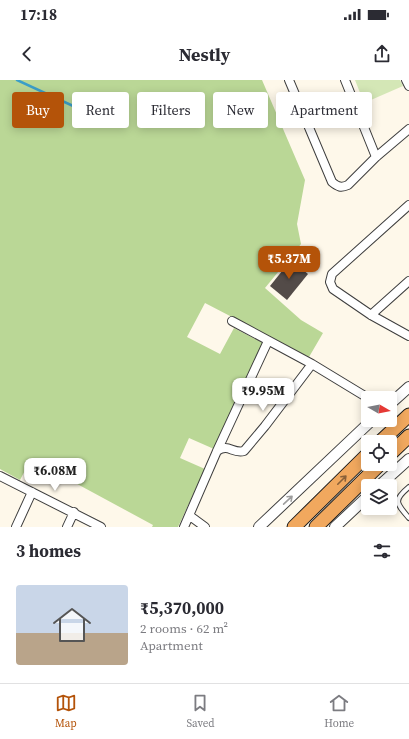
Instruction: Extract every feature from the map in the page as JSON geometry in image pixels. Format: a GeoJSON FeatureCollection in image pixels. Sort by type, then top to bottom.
{"type":"FeatureCollection","features":[{"type":"Feature","properties":{"kind":"highway"},"geometry":{"type":"LineString","coordinates":[[388,435],[409,415]]}},
{"type":"Feature","properties":{"kind":"highway"},"geometry":{"type":"LineString","coordinates":[[397,447],[409,436]]}},
{"type":"Feature","properties":{"kind":"highway"},"geometry":{"type":"LineString","coordinates":[[294,527],[361,461]]}},
{"type":"Feature","properties":{"kind":"highway"},"geometry":{"type":"LineString","coordinates":[[316,527],[373,471]]}},
{"type":"Feature","properties":{"kind":"street"},"geometry":{"type":"LineString","coordinates":[[289,80],[332,182],[337,186],[342,187],[348,184],[376,156],[409,129]]}},
{"type":"Feature","properties":{"kind":"street"},"geometry":{"type":"LineString","coordinates":[[345,80],[376,156]]}},
{"type":"Feature","properties":{"kind":"street"},"geometry":{"type":"LineString","coordinates":[[406,80],[409,86]]}},
{"type":"Feature","properties":{"kind":"street"},"geometry":{"type":"LineString","coordinates":[[409,205],[332,274],[330,282],[332,289],[371,315],[409,336]]}},
{"type":"Feature","properties":{"kind":"street"},"geometry":{"type":"LineString","coordinates":[[371,315],[409,281]]}},
{"type":"Feature","properties":{"kind":"street"},"geometry":{"type":"LineString","coordinates":[[232,321],[312,364],[361,394]]}},
{"type":"Feature","properties":{"kind":"street"},"geometry":{"type":"LineString","coordinates":[[184,527],[217,451],[268,341]]}},
{"type":"Feature","properties":{"kind":"street"},"geometry":{"type":"LineString","coordinates":[[217,451],[222,447],[226,447],[240,452],[244,451],[312,364]]}},
{"type":"Feature","properties":{"kind":"street"},"geometry":{"type":"LineString","coordinates":[[397,398],[409,387]]}},
{"type":"Feature","properties":{"kind":"street"},"geometry":{"type":"LineString","coordinates":[[259,527],[365,427]]}},
{"type":"Feature","properties":{"kind":"street"},"geometry":{"type":"LineString","coordinates":[[387,479],[409,459]]}},
{"type":"Feature","properties":{"kind":"street"},"geometry":{"type":"LineString","coordinates":[[0,476],[74,512],[101,527]]}},
{"type":"Feature","properties":{"kind":"street"},"geometry":{"type":"LineString","coordinates":[[16,527],[32,492]]}},
{"type":"Feature","properties":{"kind":"street"},"geometry":{"type":"LineString","coordinates":[[336,527],[361,503]]}},
{"type":"Feature","properties":{"kind":"street"},"geometry":{"type":"LineString","coordinates":[[67,527],[74,512]]}},
{"type":"Feature","properties":{"kind":"street"},"geometry":{"type":"LineString","coordinates":[[190,516],[205,527]]}},
{"type":"Feature","properties":{"kind":"lane"},"geometry":{"type":"LineString","coordinates":[[409,487],[399,495],[398,501],[399,507],[409,518]]}},
{"type":"Feature","properties":{"kind":"green space"},"geometry":{"type":"Polygon","coordinates":[[[0,80],[262,80],[267,92],[213,92],[213,128],[268,128],[268,94],[276,113],[276,128],[283,128],[305,180],[297,224],[301,244],[265,288],[301,320],[323,333],[309,357],[205,303],[187,337],[220,354],[234,328],[263,343],[214,449],[189,438],[180,458],[205,469],[178,527],[152,527],[153,525],[31,459],[20,480],[0,469],[0,80]]]}},
{"type":"Feature","properties":{"kind":"green space"},"geometry":{"type":"Polygon","coordinates":[[[355,80],[400,80],[403,86],[372,100],[372,92],[360,92],[355,80]]]}},
{"type":"Feature","properties":{"kind":"building"},"geometry":{"type":"Polygon","coordinates":[[[291,260],[308,274],[287,300],[270,286],[291,260]]]}},
{"type":"Feature","properties":{"kind":"waterway"},"geometry":{"type":"LineString","coordinates":[[17,80],[72,105]]}}]}
